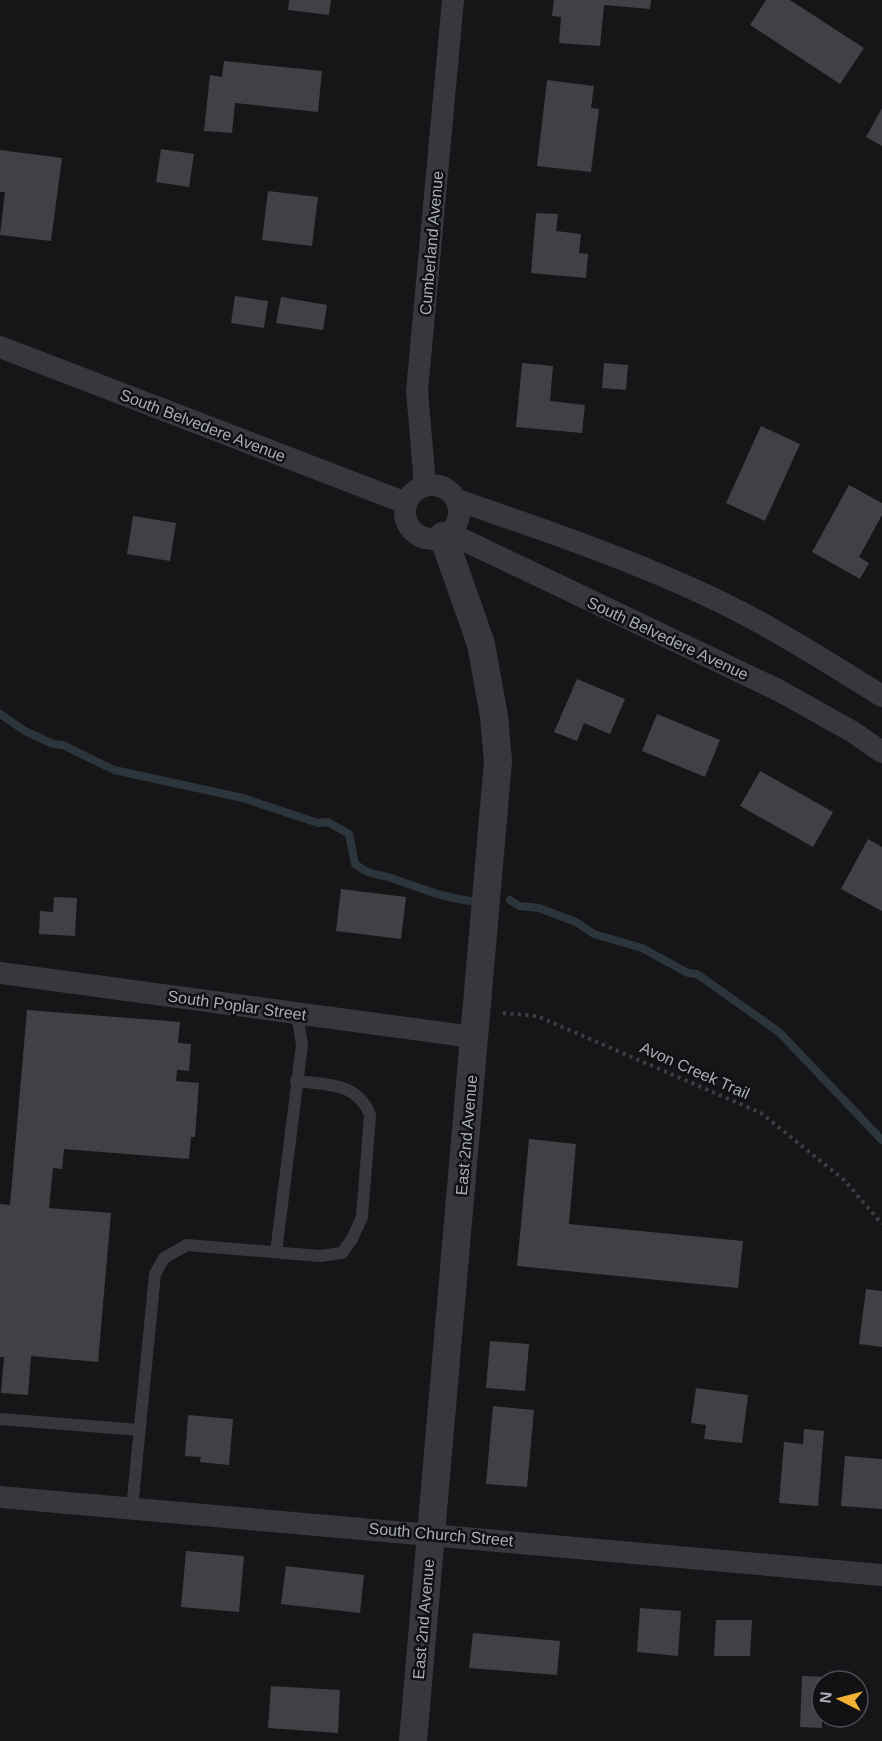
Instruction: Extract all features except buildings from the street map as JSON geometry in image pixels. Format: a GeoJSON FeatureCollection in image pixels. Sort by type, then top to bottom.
{"type":"FeatureCollection","features":[{"type":"Feature","properties":{"kind":"street","name":"Cumberland Avenue"},"geometry":{"type":"LineString","coordinates":[[425,485],[417,391],[453,0]]}},
{"type":"Feature","properties":{"kind":"street","name":"South Belvedere Avenue"},"geometry":{"type":"LineString","coordinates":[[0,347],[406,503]]}},
{"type":"Feature","properties":{"kind":"street"},"geometry":{"type":"LineString","coordinates":[[457,500],[458,518],[446,535],[432,539],[416,534],[406,520],[406,503],[417,489],[432,484],[447,489],[457,500],[576,541],[709,596],[816,655],[882,696]]}},
{"type":"Feature","properties":{"kind":"street","name":"South Belvedere Avenue"},"geometry":{"type":"LineString","coordinates":[[446,535],[778,690],[853,732],[882,752]]}},
{"type":"Feature","properties":{"kind":"street","name":"East 2nd Avenue"},"geometry":{"type":"LineString","coordinates":[[413,1741],[470,1107],[473,1037],[498,761],[494,716],[481,644],[446,535]]}},
{"type":"Feature","properties":{"kind":"street","name":"South Poplar Street"},"geometry":{"type":"LineString","coordinates":[[0,973],[473,1037]]}},
{"type":"Feature","properties":{"kind":"street","name":"South Church Street"},"geometry":{"type":"LineString","coordinates":[[0,1497],[431,1533],[882,1575]]}},
{"type":"Feature","properties":{"kind":"lane"},"geometry":{"type":"LineString","coordinates":[[276,1252],[302,1045],[297,1014]]}},
{"type":"Feature","properties":{"kind":"lane"},"geometry":{"type":"LineString","coordinates":[[132,1508],[155,1275],[164,1258],[187,1245],[320,1256],[342,1253],[362,1217],[370,1115],[364,1099],[353,1091],[334,1085],[296,1081]]}},
{"type":"Feature","properties":{"kind":"lane"},"geometry":{"type":"LineString","coordinates":[[0,1419],[139,1430]]}},
{"type":"Feature","properties":{"kind":"path","name":"Avon Creek Trail"},"geometry":{"type":"LineString","coordinates":[[473,1037],[490,1014],[537,1016],[761,1113],[844,1180],[882,1224]]}},
{"type":"Feature","properties":{"kind":"waterway"},"geometry":{"type":"LineString","coordinates":[[0,714],[25,731],[53,744],[63,745],[114,770],[243,798],[318,823],[328,822],[349,834],[355,864],[366,871],[441,895],[471,901]]}},
{"type":"Feature","properties":{"kind":"waterway"},"geometry":{"type":"LineString","coordinates":[[510,900],[519,906],[539,908],[576,922],[594,934],[642,948],[688,973],[697,974],[779,1032],[882,1140]]}}]}
